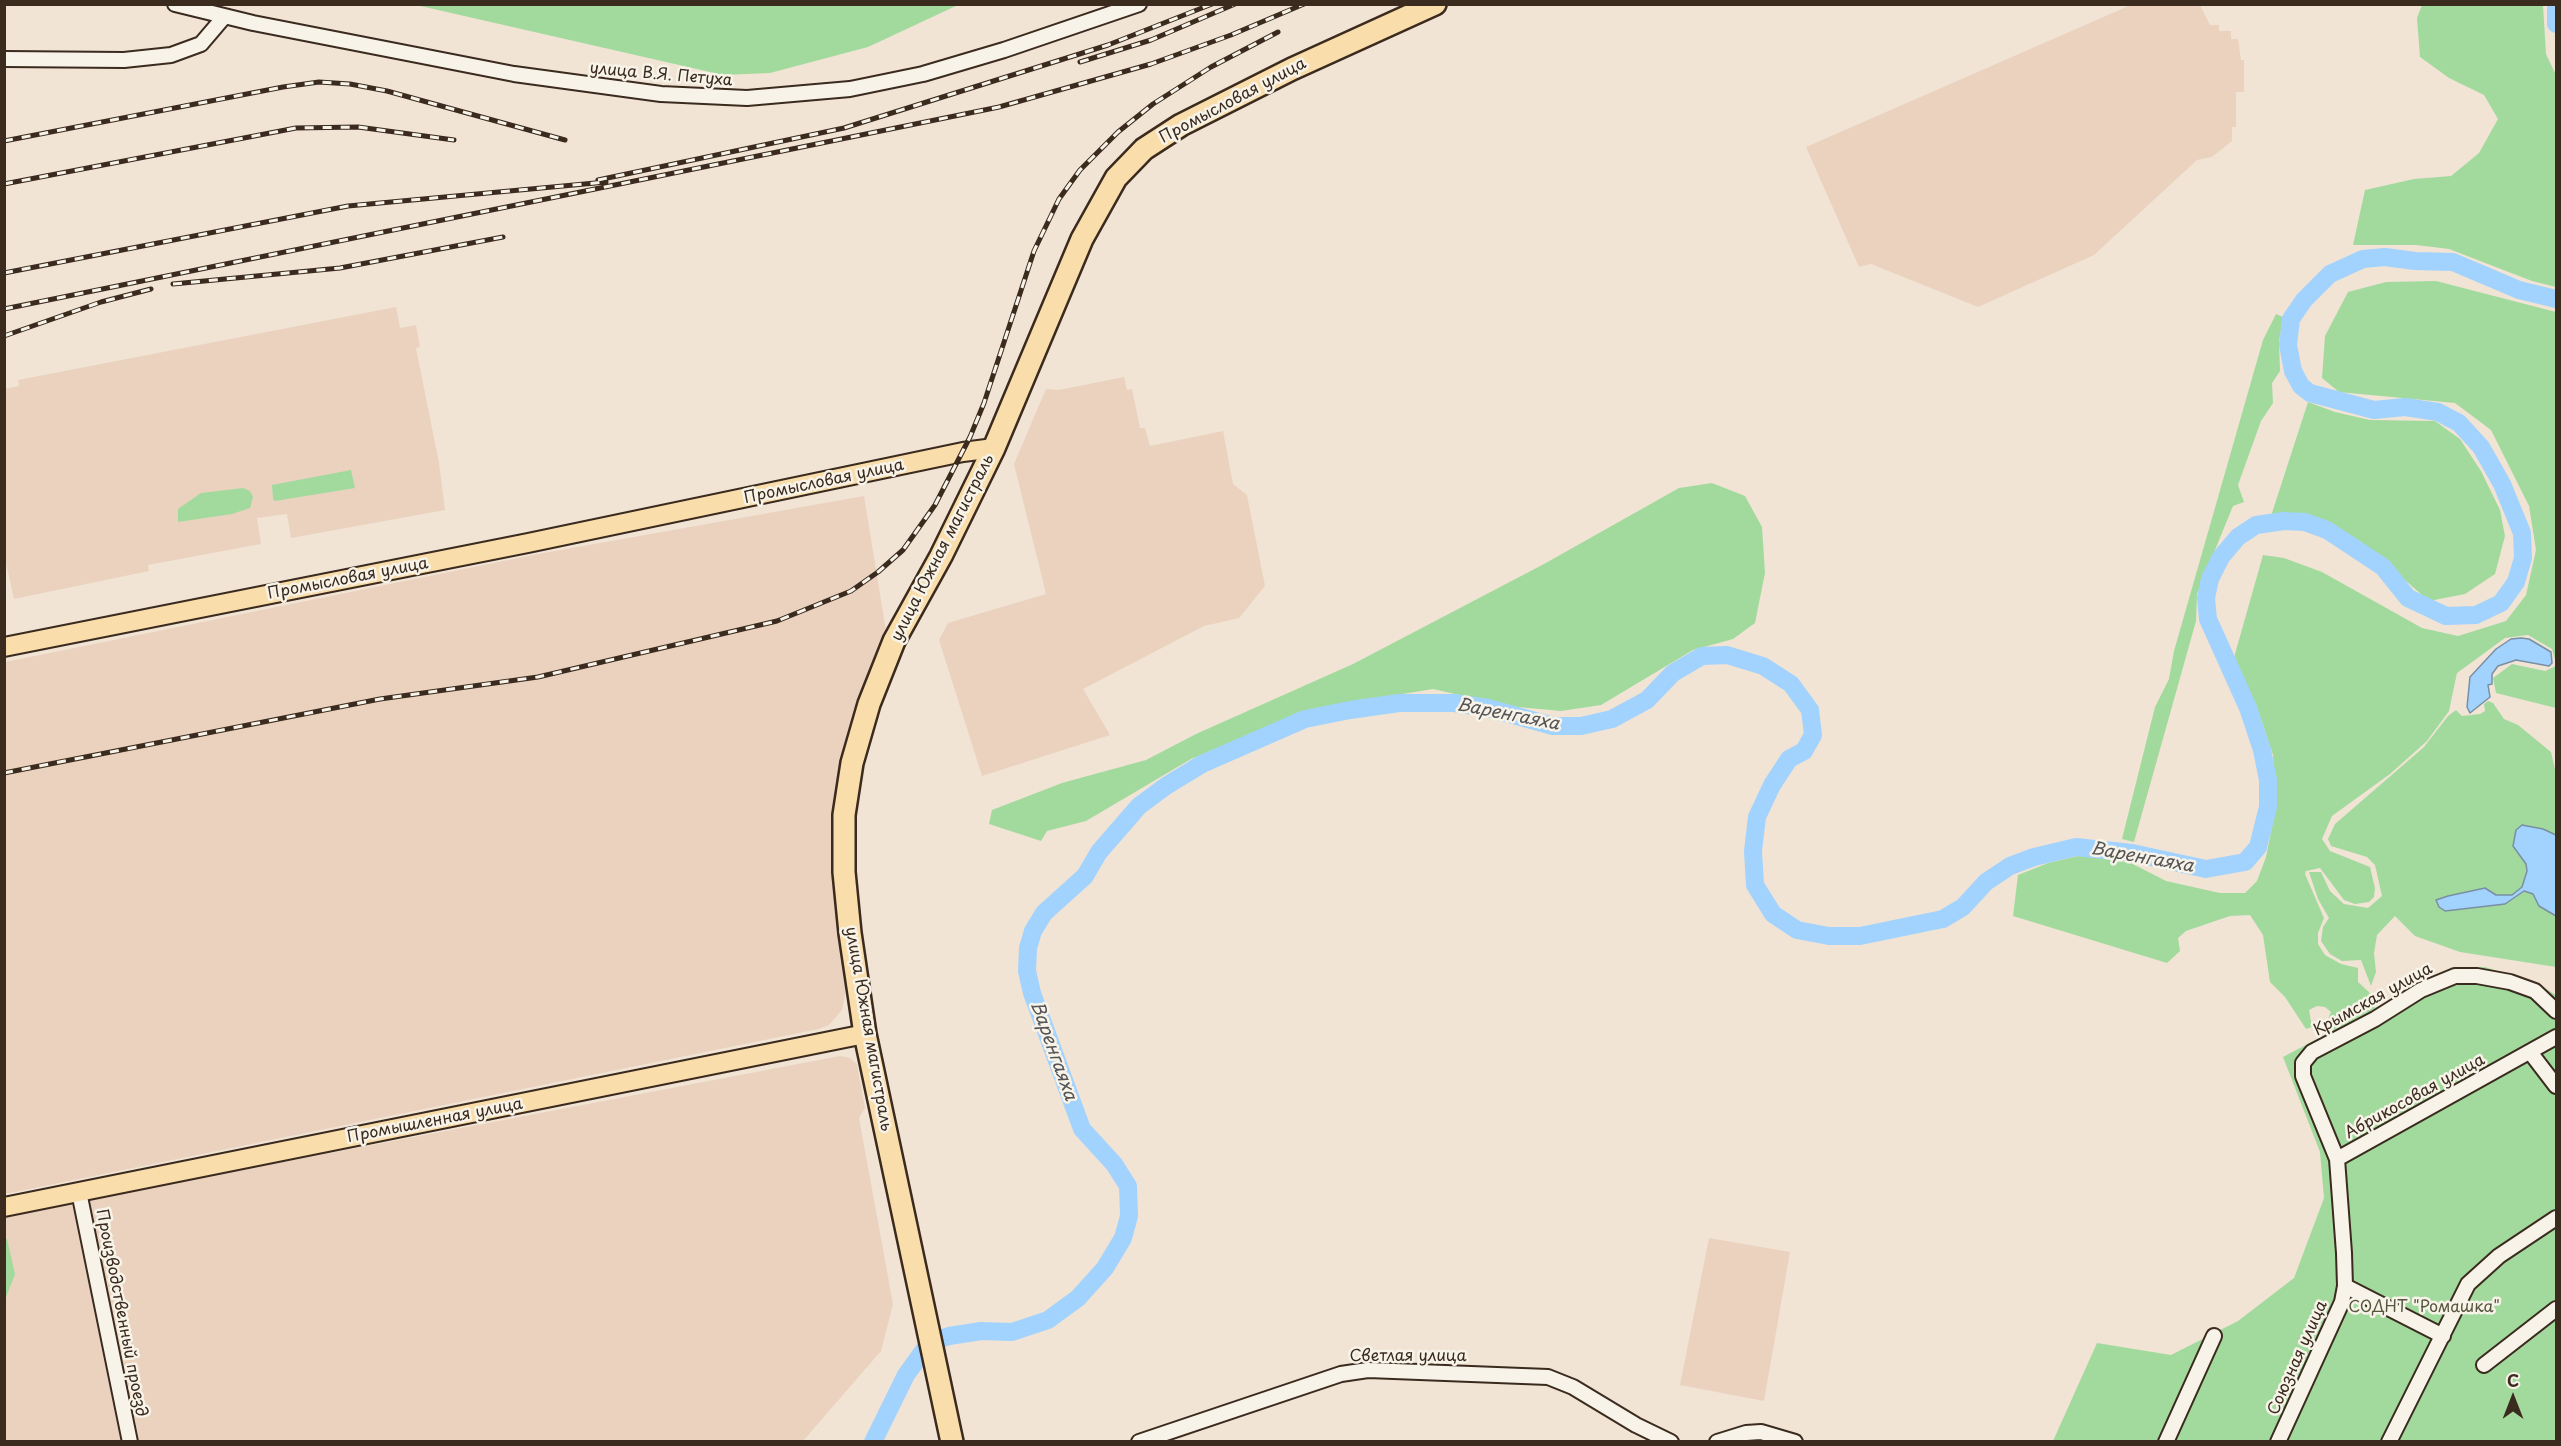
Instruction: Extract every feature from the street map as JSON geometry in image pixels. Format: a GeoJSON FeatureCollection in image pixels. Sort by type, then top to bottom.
{"type":"FeatureCollection","features":[{"type":"Feature","properties":{"kind":"highway","name":"Промысловая улица"},"geometry":{"type":"LineString","coordinates":[[994,448],[1082,239],[1102,198],[1129,163],[1162,136],[1254,87],[1435,4]]}},
{"type":"Feature","properties":{"kind":"highway","name":"улица Южная магистраль"},"geometry":{"type":"LineString","coordinates":[[952,1442],[866,1034],[844,872],[844,815],[852,763],[869,704],[894,641],[994,448]]}},
{"type":"Feature","properties":{"kind":"main road","name":"Промысловая улица"},"geometry":{"type":"LineString","coordinates":[[4,647],[517,546],[963,452],[994,448]]}},
{"type":"Feature","properties":{"kind":"main road","name":"Промышленная улица"},"geometry":{"type":"LineString","coordinates":[[4,1207],[866,1034]]}},
{"type":"Feature","properties":{"kind":"street","name":"улица В.Я. Петуха"},"geometry":{"type":"LineString","coordinates":[[175,4],[224,17],[573,84],[661,94],[747,98],[840,90],[923,74],[1004,50],[1139,4]]}},
{"type":"Feature","properties":{"kind":"street"},"geometry":{"type":"LineString","coordinates":[[4,59],[124,60],[171,55],[201,44],[224,17]]}},
{"type":"Feature","properties":{"kind":"street","name":"Крымская улица"},"geometry":{"type":"LineString","coordinates":[[2337,1159],[2303,1076],[2303,1063],[2312,1052],[2375,1019],[2421,990],[2455,976],[2477,976],[2510,982],[2535,991],[2556,1011]]}},
{"type":"Feature","properties":{"kind":"street","name":"Абрикосовая улица"},"geometry":{"type":"LineString","coordinates":[[2345,1286],[2337,1159],[2556,1037]]}},
{"type":"Feature","properties":{"kind":"street"},"geometry":{"type":"LineString","coordinates":[[2530,1053],[2556,1086]]}},
{"type":"Feature","properties":{"kind":"street","name":"Производственный проезд"},"geometry":{"type":"LineString","coordinates":[[79,1192],[130,1442]]}},
{"type":"Feature","properties":{"kind":"street"},"geometry":{"type":"LineString","coordinates":[[2389,1442],[2468,1284],[2480,1270],[2556,1218]]}},
{"type":"Feature","properties":{"kind":"street"},"geometry":{"type":"LineString","coordinates":[[2345,1286],[2443,1336]]}},
{"type":"Feature","properties":{"kind":"street","name":"Союзная улица"},"geometry":{"type":"LineString","coordinates":[[2278,1442],[2342,1302],[2345,1286]]}},
{"type":"Feature","properties":{"kind":"street"},"geometry":{"type":"LineString","coordinates":[[2484,1365],[2556,1309]]}},
{"type":"Feature","properties":{"kind":"street"},"geometry":{"type":"LineString","coordinates":[[2166,1442],[2214,1336]]}},
{"type":"Feature","properties":{"kind":"street","name":"Светлая улица"},"geometry":{"type":"LineString","coordinates":[[1140,1442],[1341,1374],[1368,1370],[1548,1377],[1573,1387],[1636,1425],[1671,1442]]}},
{"type":"Feature","properties":{"kind":"street"},"geometry":{"type":"LineString","coordinates":[[1727,1441],[1761,1432],[1795,1442]]}},
{"type":"Feature","properties":{"kind":"shaded area"},"geometry":{"type":"Polygon","coordinates":[[[2133,4],[2200,5],[2210,25],[2219,25],[2219,31],[2231,31],[2231,39],[2238,39],[2241,60],[2244,60],[2244,92],[2236,92],[2236,127],[2232,127],[2232,141],[2212,157],[2197,160],[2094,255],[1978,307],[1871,264],[1859,267],[1806,147],[2133,4]]]}},
{"type":"Feature","properties":{"kind":"shaded area"},"geometry":{"type":"Polygon","coordinates":[[[396,307],[400,328],[416,325],[420,347],[416,348],[439,463],[445,510],[291,538],[287,514],[257,518],[261,544],[148,565],[149,571],[14,599],[4,554],[4,389],[19,386],[18,380],[396,307]]]}},
{"type":"Feature","properties":{"kind":"shaded area"},"geometry":{"type":"Polygon","coordinates":[[[1124,377],[1127,390],[1132,389],[1140,428],[1145,428],[1150,446],[1223,431],[1233,484],[1247,495],[1265,586],[1239,618],[1204,626],[1083,689],[1110,735],[982,776],[939,640],[948,623],[1046,594],[1014,464],[1046,389],[1059,390],[1124,377]]]}},
{"type":"Feature","properties":{"kind":"shaded area"},"geometry":{"type":"Polygon","coordinates":[[[864,496],[887,637],[853,726],[847,984],[842,1010],[829,1025],[819,1029],[5,1194],[5,662],[538,554],[864,496]]]}},
{"type":"Feature","properties":{"kind":"shaded area"},"geometry":{"type":"Polygon","coordinates":[[[840,1056],[850,1058],[857,1064],[865,1108],[859,1118],[893,1304],[881,1351],[803,1441],[5,1441],[4,1215],[840,1056]]]}},
{"type":"Feature","properties":{"kind":"shaded area"},"geometry":{"type":"Polygon","coordinates":[[[1709,1238],[1790,1252],[1764,1401],[1680,1385],[1709,1238]]]}},
{"type":"Feature","properties":{"kind":"green space"},"geometry":{"type":"Polygon","coordinates":[[[416,5],[958,5],[868,47],[770,73],[723,75],[416,5]]]}},
{"type":"Feature","properties":{"kind":"green space"},"geometry":{"type":"Polygon","coordinates":[[[2422,5],[2543,5],[2546,54],[2556,75],[2556,287],[2532,281],[2449,249],[2416,245],[2353,245],[2365,190],[2414,179],[2451,176],[2479,153],[2498,119],[2484,95],[2449,78],[2420,57],[2417,18],[2422,5]]]}},
{"type":"Feature","properties":{"kind":"green space","name":"СОДНТ \"Ромашка\""},"geometry":{"type":"Polygon","coordinates":[[[2436,281],[2556,312],[2556,663],[2552,649],[2528,635],[2505,638],[2457,673],[2449,711],[2427,741],[2390,774],[2332,816],[2322,839],[2330,851],[2370,867],[2375,888],[2374,897],[2369,902],[2355,904],[2344,900],[2320,868],[2306,871],[2305,874],[2324,918],[2318,933],[2318,944],[2325,955],[2341,964],[2358,968],[2358,982],[2369,992],[2375,1008],[2452,967],[2485,967],[2536,983],[2556,995],[2556,1441],[2053,1441],[2097,1343],[2171,1355],[2238,1321],[2294,1278],[2324,1198],[2320,1152],[2283,1057],[2334,1030],[2324,1029],[2331,1012],[2325,1007],[2317,1006],[2309,1010],[2312,1027],[2306,1029],[2285,997],[2270,982],[2263,935],[2250,915],[2230,916],[2186,931],[2178,938],[2180,951],[2167,963],[2013,916],[2018,875],[2048,863],[2082,855],[2131,863],[2166,881],[2220,893],[2245,893],[2257,881],[2266,857],[2276,807],[2273,755],[2257,707],[2233,661],[2263,555],[2284,558],[2322,572],[2422,628],[2458,636],[2506,621],[2526,595],[2536,550],[2529,506],[2491,430],[2455,403],[2339,392],[2322,378],[2325,336],[2348,292],[2386,282],[2436,281]]]}},
{"type":"Feature","properties":{"kind":"green space"},"geometry":{"type":"Polygon","coordinates":[[[2276,314],[2283,317],[2279,342],[2280,371],[2272,383],[2273,403],[2261,421],[2238,485],[2244,502],[2233,506],[2197,594],[2196,621],[2134,842],[2122,839],[2155,707],[2169,679],[2174,651],[2263,340],[2276,314]]]}},
{"type":"Feature","properties":{"kind":"green space"},"geometry":{"type":"Polygon","coordinates":[[[2308,402],[2335,412],[2370,420],[2435,421],[2460,439],[2481,471],[2500,510],[2505,536],[2495,574],[2465,594],[2429,601],[2360,541],[2329,524],[2297,515],[2271,516],[2308,402]]]}},
{"type":"Feature","properties":{"kind":"green space"},"geometry":{"type":"Polygon","coordinates":[[[351,470],[355,488],[275,501],[273,499],[272,485],[351,470]]]}},
{"type":"Feature","properties":{"kind":"green space"},"geometry":{"type":"Polygon","coordinates":[[[1712,483],[1745,496],[1762,527],[1765,573],[1755,623],[1733,639],[1693,650],[1601,705],[1561,711],[1507,706],[1433,689],[1311,709],[1191,759],[1086,821],[1047,831],[1041,841],[989,824],[992,810],[1062,783],[1146,760],[1196,734],[1353,664],[1544,564],[1679,488],[1712,483]]]}},
{"type":"Feature","properties":{"kind":"green space"},"geometry":{"type":"Polygon","coordinates":[[[243,488],[250,491],[253,497],[250,508],[232,514],[178,522],[178,509],[201,493],[243,488]]]}},
{"type":"Feature","properties":{"kind":"green space"},"geometry":{"type":"Polygon","coordinates":[[[2512,664],[2545,671],[2556,666],[2556,708],[2496,693],[2493,678],[2512,664]]]}},
{"type":"Feature","properties":{"kind":"green space"},"geometry":{"type":"Polygon","coordinates":[[[2488,701],[2493,703],[2504,719],[2518,725],[2551,752],[2556,774],[2556,835],[2543,829],[2513,846],[2526,864],[2527,871],[2522,887],[2512,895],[2496,895],[2446,911],[2505,904],[2524,891],[2533,894],[2539,906],[2556,916],[2556,967],[2460,952],[2415,936],[2395,916],[2377,935],[2374,953],[2376,972],[2371,986],[2361,960],[2342,961],[2330,954],[2321,941],[2323,927],[2329,918],[2318,899],[2309,872],[2321,872],[2330,891],[2344,904],[2368,908],[2382,896],[2375,865],[2367,857],[2331,846],[2328,839],[2335,824],[2424,747],[2448,716],[2456,710],[2462,716],[2480,714],[2485,711],[2484,704],[2488,701]]]}},
{"type":"Feature","properties":{"kind":"green space"},"geometry":{"type":"Polygon","coordinates":[[[7,1239],[15,1274],[5,1300],[4,1240],[7,1239]]]}},
{"type":"Feature","properties":{"kind":"water"},"geometry":{"type":"Polygon","coordinates":[[[2511,639],[2529,639],[2551,652],[2552,663],[2549,666],[2516,660],[2498,666],[2492,674],[2492,684],[2488,685],[2490,697],[2470,713],[2467,707],[2470,677],[2496,649],[2511,639]]]}},
{"type":"Feature","properties":{"kind":"water"},"geometry":{"type":"Polygon","coordinates":[[[2522,825],[2543,829],[2556,835],[2556,916],[2539,906],[2533,894],[2524,891],[2505,904],[2445,911],[2439,907],[2436,900],[2448,896],[2485,888],[2496,895],[2512,895],[2522,887],[2527,871],[2526,864],[2513,846],[2516,830],[2522,825]]]}},
{"type":"Feature","properties":{"kind":"waterway","name":"Варенгаяха"},"geometry":{"type":"LineString","coordinates":[[2556,9],[2556,24]]}},
{"type":"Feature","properties":{"kind":"waterway","name":"Варенгаяха"},"geometry":{"type":"LineString","coordinates":[[873,1442],[906,1375],[924,1350],[934,1341],[981,1331],[1012,1332],[1048,1320],[1078,1298],[1105,1268],[1123,1238],[1129,1216],[1128,1186],[1114,1164],[1082,1129],[1032,993],[1027,971],[1028,948],[1033,931],[1044,913],[1085,876],[1099,852],[1139,806],[1166,786],[1202,764],[1305,719],[1350,710],[1399,703],[1454,703],[1488,708],[1553,726],[1581,726],[1612,719],[1647,700],[1673,673],[1702,656],[1727,655],[1763,666],[1791,684],[1810,710],[1813,735],[1804,751],[1789,759],[1772,785],[1757,817],[1753,851],[1755,885],[1773,914],[1797,930],[1829,936],[1860,936],[1943,919],[1963,907],[1986,882],[2010,866],[2034,857],[2076,847],[2132,853],[2206,869],[2245,862],[2258,847],[2268,807],[2268,780],[2262,750],[2248,708],[2208,619],[2206,598],[2210,579],[2221,557],[2238,537],[2256,525],[2284,521],[2305,522],[2327,530],[2383,567],[2408,598],[2446,616],[2476,615],[2501,603],[2516,582],[2523,558],[2522,533],[2502,484],[2481,447],[2459,423],[2438,412],[2405,407],[2374,410],[2310,393],[2301,386],[2293,371],[2288,345],[2291,319],[2304,300],[2330,274],[2363,259],[2385,257],[2453,262],[2519,290],[2556,299]]}},
{"type":"Feature","properties":{"kind":"railway"},"geometry":{"type":"LineString","coordinates":[[598,180],[844,128],[1108,45],[1212,4]]}},
{"type":"Feature","properties":{"kind":"railway"},"geometry":{"type":"LineString","coordinates":[[1080,62],[1151,40],[1235,4]]}},
{"type":"Feature","properties":{"kind":"railway"},"geometry":{"type":"LineString","coordinates":[[4,309],[999,107],[1151,64],[1231,35],[1304,4]]}},
{"type":"Feature","properties":{"kind":"railway"},"geometry":{"type":"LineString","coordinates":[[4,773],[380,699],[538,677],[777,621],[851,591],[903,550],[935,505],[970,437],[984,403],[1034,251],[1059,199],[1080,170],[1118,132],[1153,104],[1211,67],[1278,32]]}},
{"type":"Feature","properties":{"kind":"railway"},"geometry":{"type":"LineString","coordinates":[[4,141],[319,82],[350,84],[387,91],[565,140]]}},
{"type":"Feature","properties":{"kind":"railway"},"geometry":{"type":"LineString","coordinates":[[4,184],[296,128],[358,127],[454,140]]}},
{"type":"Feature","properties":{"kind":"railway"},"geometry":{"type":"LineString","coordinates":[[4,273],[348,206],[606,182]]}},
{"type":"Feature","properties":{"kind":"railway"},"geometry":{"type":"LineString","coordinates":[[173,284],[340,268],[503,237]]}},
{"type":"Feature","properties":{"kind":"railway"},"geometry":{"type":"LineString","coordinates":[[4,336],[101,302],[151,289]]}}]}
